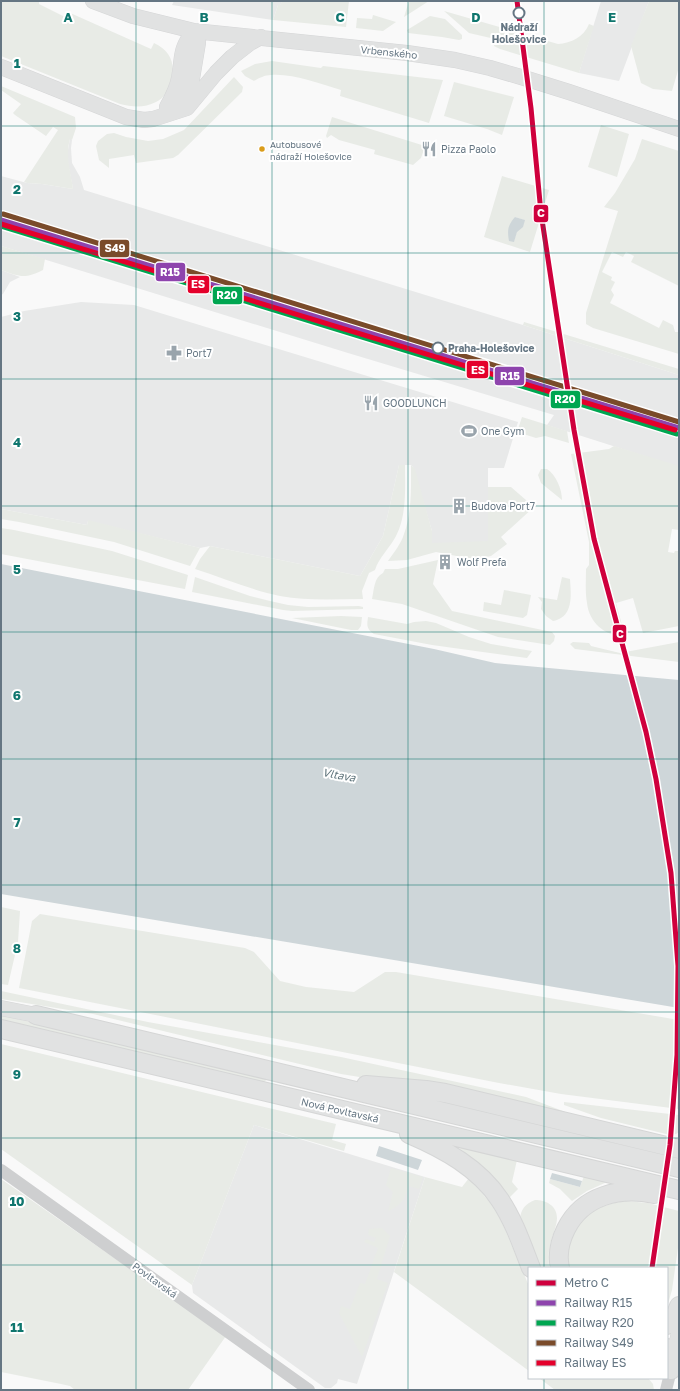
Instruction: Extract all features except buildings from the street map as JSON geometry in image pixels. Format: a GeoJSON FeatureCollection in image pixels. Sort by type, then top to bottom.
{"type":"FeatureCollection","features":[{"type":"Feature","properties":{"kind":"highway"},"geometry":{"type":"LineString","coordinates":[[36,1015],[679,1168]]}},
{"type":"Feature","properties":{"kind":"highway","name":"Nová Povltavská"},"geometry":{"type":"LineString","coordinates":[[1,1029],[679,1190]]}},
{"type":"Feature","properties":{"kind":"highway"},"geometry":{"type":"LineString","coordinates":[[311,1081],[407,1088],[445,1093],[679,1149]]}},
{"type":"Feature","properties":{"kind":"highway"},"geometry":{"type":"LineString","coordinates":[[362,1115],[441,1149],[466,1165],[479,1176],[500,1200],[510,1217],[531,1267]]}},
{"type":"Feature","properties":{"kind":"highway"},"geometry":{"type":"LineString","coordinates":[[560,1267],[559,1249],[562,1236],[574,1216],[591,1202],[615,1193],[629,1191],[645,1192],[679,1200]]}},
{"type":"Feature","properties":{"kind":"highway"},"geometry":{"type":"LineString","coordinates":[[668,1324],[676,1314],[679,1306]]}},
{"type":"Feature","properties":{"kind":"main road","name":"Vrbenského"},"geometry":{"type":"LineString","coordinates":[[93,1],[132,16],[194,31],[407,53],[455,60],[535,81],[679,129]]}},
{"type":"Feature","properties":{"kind":"main road"},"geometry":{"type":"LineString","coordinates":[[161,117],[177,89],[182,55],[186,41],[194,31]]}},
{"type":"Feature","properties":{"kind":"main road"},"geometry":{"type":"LineString","coordinates":[[1,67],[126,117],[144,120],[161,117],[188,108],[219,70],[232,57],[250,43],[261,38]]}},
{"type":"Feature","properties":{"kind":"main road"},"geometry":{"type":"LineString","coordinates":[[1,1008],[36,1015]]}},
{"type":"Feature","properties":{"kind":"main road"},"geometry":{"type":"LineString","coordinates":[[672,1370],[674,1351],[679,1332]]}},
{"type":"Feature","properties":{"kind":"street","name":"Povltavská"},"geometry":{"type":"LineString","coordinates":[[1,1170],[309,1390]]}},
{"type":"Feature","properties":{"kind":"street"},"geometry":{"type":"LineString","coordinates":[[666,1390],[672,1370]]}},
{"type":"Feature","properties":{"kind":"shaded area"},"geometry":{"type":"Polygon","coordinates":[[[1,1],[39,1],[39,4],[65,17],[68,12],[151,49],[154,43],[169,55],[173,66],[172,78],[168,90],[161,99],[152,104],[134,106],[120,104],[1,56],[1,1]]]}},
{"type":"Feature","properties":{"kind":"shaded area"},"geometry":{"type":"Polygon","coordinates":[[[174,1],[282,1],[280,6],[278,5],[273,20],[172,5],[174,1]]]}},
{"type":"Feature","properties":{"kind":"shaded area"},"geometry":{"type":"Polygon","coordinates":[[[282,1],[349,1],[346,27],[273,20],[278,5],[280,5],[282,1]]]}},
{"type":"Feature","properties":{"kind":"shaded area"},"geometry":{"type":"Polygon","coordinates":[[[409,1],[429,1],[404,17],[409,1]]]}},
{"type":"Feature","properties":{"kind":"shaded area"},"geometry":{"type":"Polygon","coordinates":[[[601,1],[649,1],[619,81],[579,73],[601,1]]]}},
{"type":"Feature","properties":{"kind":"shaded area"},"geometry":{"type":"Polygon","coordinates":[[[649,1],[679,1],[679,67],[672,91],[653,89],[641,83],[631,46],[649,1]]]}},
{"type":"Feature","properties":{"kind":"shaded area"},"geometry":{"type":"Polygon","coordinates":[[[444,11],[558,44],[572,41],[580,36],[587,29],[589,24],[594,26],[579,73],[500,49],[494,46],[495,39],[469,33],[444,11]]]}},
{"type":"Feature","properties":{"kind":"shaded area"},"geometry":{"type":"Polygon","coordinates":[[[373,15],[396,22],[383,31],[356,28],[357,18],[372,19],[373,15]]]}},
{"type":"Feature","properties":{"kind":"shaded area"},"geometry":{"type":"Polygon","coordinates":[[[430,16],[445,19],[462,35],[462,39],[459,40],[408,33],[407,30],[430,16]]]}},
{"type":"Feature","properties":{"kind":"shaded area"},"geometry":{"type":"Polygon","coordinates":[[[272,61],[321,68],[323,66],[443,80],[429,123],[340,96],[341,90],[306,80],[288,76],[271,75],[254,81],[245,76],[241,71],[255,64],[272,61]]]}},
{"type":"Feature","properties":{"kind":"shaded area"},"geometry":{"type":"Polygon","coordinates":[[[234,77],[243,87],[242,92],[178,155],[173,158],[136,163],[134,155],[109,159],[109,168],[99,160],[96,146],[98,141],[107,134],[114,133],[148,141],[163,139],[184,130],[234,77]]]}},
{"type":"Feature","properties":{"kind":"shaded area"},"geometry":{"type":"Polygon","coordinates":[[[454,82],[514,97],[502,135],[444,116],[454,82]]]}},
{"type":"Feature","properties":{"kind":"shaded area"},"geometry":{"type":"Polygon","coordinates":[[[1,86],[75,117],[76,128],[72,140],[70,139],[68,152],[73,189],[24,182],[58,130],[53,127],[46,136],[15,115],[13,113],[21,104],[1,90],[1,86]]]}},
{"type":"Feature","properties":{"kind":"shaded area"},"geometry":{"type":"Polygon","coordinates":[[[332,117],[425,146],[421,158],[413,165],[374,154],[375,150],[339,140],[331,135],[327,138],[326,136],[332,117]]]}},
{"type":"Feature","properties":{"kind":"shaded area"},"geometry":{"type":"Polygon","coordinates":[[[601,125],[629,134],[617,177],[588,167],[601,125]]]}},
{"type":"Feature","properties":{"kind":"shaded area"},"geometry":{"type":"Polygon","coordinates":[[[70,138],[72,140],[72,163],[80,177],[84,190],[523,325],[679,375],[679,467],[547,425],[554,415],[1,246],[1,176],[27,183],[73,189],[68,163],[70,138]]]}},
{"type":"Feature","properties":{"kind":"shaded area"},"geometry":{"type":"Polygon","coordinates":[[[642,139],[679,151],[679,286],[631,262],[634,256],[626,252],[623,257],[612,252],[602,272],[612,277],[611,280],[615,282],[611,290],[614,295],[610,303],[659,328],[663,320],[673,325],[675,332],[679,332],[679,354],[593,328],[586,324],[586,313],[618,211],[604,207],[615,193],[635,159],[642,139]]]}},
{"type":"Feature","properties":{"kind":"shaded area"},"geometry":{"type":"Polygon","coordinates":[[[502,176],[549,190],[530,252],[484,237],[502,176]],[[515,217],[514,241],[517,231],[524,220],[515,217]]]}},
{"type":"Feature","properties":{"kind":"shaded area"},"geometry":{"type":"Polygon","coordinates":[[[1,246],[45,259],[43,270],[32,275],[22,276],[1,270],[1,246]]]}},
{"type":"Feature","properties":{"kind":"shaded area"},"geometry":{"type":"Polygon","coordinates":[[[1,270],[20,277],[10,282],[1,295],[1,270]]]}},
{"type":"Feature","properties":{"kind":"shaded area"},"geometry":{"type":"Polygon","coordinates":[[[81,302],[134,305],[518,422],[504,468],[488,468],[488,548],[432,543],[432,531],[413,467],[411,465],[399,465],[383,536],[360,576],[210,546],[200,548],[88,521],[87,525],[1,509],[1,317],[24,311],[81,302]]]}},
{"type":"Feature","properties":{"kind":"shaded area"},"geometry":{"type":"Polygon","coordinates":[[[524,322],[679,369],[679,375],[523,325],[524,322]]]}},
{"type":"Feature","properties":{"kind":"shaded area"},"geometry":{"type":"Polygon","coordinates":[[[522,417],[567,431],[569,443],[545,436],[536,438],[517,432],[522,417]]]}},
{"type":"Feature","properties":{"kind":"shaded area"},"geometry":{"type":"Polygon","coordinates":[[[614,446],[679,466],[679,530],[672,529],[668,552],[674,553],[675,551],[679,551],[679,626],[643,633],[633,598],[616,603],[625,636],[618,636],[605,631],[600,627],[591,617],[588,610],[586,599],[586,569],[589,565],[589,542],[571,454],[609,449],[614,446]]]}},
{"type":"Feature","properties":{"kind":"shaded area"},"geometry":{"type":"Polygon","coordinates":[[[399,465],[405,465],[405,501],[400,528],[375,570],[369,573],[362,591],[363,599],[290,598],[248,587],[195,569],[200,559],[210,546],[360,576],[383,536],[399,465]]]}},
{"type":"Feature","properties":{"kind":"shaded area"},"geometry":{"type":"Polygon","coordinates":[[[411,465],[415,469],[432,531],[432,543],[488,541],[488,487],[511,487],[534,507],[501,537],[507,544],[491,556],[472,559],[436,552],[407,560],[388,561],[403,538],[407,526],[410,500],[411,465]]]}},
{"type":"Feature","properties":{"kind":"shaded area"},"geometry":{"type":"Polygon","coordinates":[[[541,469],[547,469],[556,479],[560,487],[562,500],[541,483],[538,475],[541,469]]]}},
{"type":"Feature","properties":{"kind":"shaded area"},"geometry":{"type":"Polygon","coordinates":[[[1,509],[87,525],[88,520],[200,548],[190,566],[114,542],[1,519],[1,509]]]}},
{"type":"Feature","properties":{"kind":"shaded area"},"geometry":{"type":"Polygon","coordinates":[[[1,528],[112,551],[188,575],[185,589],[1,554],[1,528]]]}},
{"type":"Feature","properties":{"kind":"shaded area"},"geometry":{"type":"Polygon","coordinates":[[[438,560],[433,584],[452,611],[552,632],[555,636],[554,641],[550,645],[498,637],[402,604],[372,599],[376,581],[385,569],[398,569],[438,560]]]}},
{"type":"Feature","properties":{"kind":"shaded area"},"geometry":{"type":"Polygon","coordinates":[[[195,577],[250,596],[288,605],[308,607],[359,606],[363,607],[363,609],[283,610],[192,592],[195,577]]]}},
{"type":"Feature","properties":{"kind":"shaded area"},"geometry":{"type":"Polygon","coordinates":[[[562,577],[570,579],[570,604],[565,615],[560,619],[553,621],[546,616],[541,609],[542,602],[538,597],[557,600],[562,577]]]}},
{"type":"Feature","properties":{"kind":"shaded area"},"geometry":{"type":"Polygon","coordinates":[[[504,590],[531,595],[527,615],[523,618],[483,611],[484,602],[501,605],[504,590]]]}},
{"type":"Feature","properties":{"kind":"shaded area"},"geometry":{"type":"Polygon","coordinates":[[[341,616],[362,617],[361,626],[358,630],[351,630],[292,618],[341,616]]]}},
{"type":"Feature","properties":{"kind":"shaded area"},"geometry":{"type":"Polygon","coordinates":[[[368,617],[407,624],[426,621],[436,623],[469,637],[491,644],[532,651],[527,658],[432,645],[374,634],[368,627],[368,617]]]}},
{"type":"Feature","properties":{"kind":"shaded area"},"geometry":{"type":"Polygon","coordinates":[[[573,642],[589,643],[591,646],[620,653],[679,642],[679,662],[575,649],[570,644],[573,642]]]}},
{"type":"Feature","properties":{"kind":"shaded area"},"geometry":{"type":"Polygon","coordinates":[[[1,907],[20,911],[18,942],[8,985],[1,984],[1,907]]]}},
{"type":"Feature","properties":{"kind":"shaded area"},"geometry":{"type":"Polygon","coordinates":[[[40,914],[245,948],[254,952],[280,981],[306,987],[354,992],[385,972],[396,972],[679,1020],[679,1109],[561,1094],[499,1083],[19,988],[32,921],[40,914]]]}},
{"type":"Feature","properties":{"kind":"shaded area"},"geometry":{"type":"Polygon","coordinates":[[[1,991],[148,1022],[341,1057],[526,1097],[589,1121],[341,1074],[93,1014],[1,999],[1,991]]]}},
{"type":"Feature","properties":{"kind":"shaded area"},"geometry":{"type":"Polygon","coordinates":[[[1,1015],[265,1079],[266,1081],[263,1083],[1,1021],[1,1015]]]}},
{"type":"Feature","properties":{"kind":"shaded area"},"geometry":{"type":"Polygon","coordinates":[[[1,1044],[336,1124],[332,1140],[346,1144],[344,1151],[254,1125],[192,1285],[1,1149],[1,1044]]]}},
{"type":"Feature","properties":{"kind":"shaded area"},"geometry":{"type":"Polygon","coordinates":[[[564,1102],[679,1115],[679,1132],[670,1135],[601,1118],[564,1105],[564,1102]]]}},
{"type":"Feature","properties":{"kind":"shaded area"},"geometry":{"type":"Polygon","coordinates":[[[254,1125],[425,1177],[357,1384],[338,1379],[337,1383],[331,1388],[325,1388],[193,1293],[192,1285],[254,1125]]]}},
{"type":"Feature","properties":{"kind":"shaded area"},"geometry":{"type":"Polygon","coordinates":[[[457,1146],[517,1160],[512,1182],[518,1189],[508,1198],[485,1170],[457,1146]]]}},
{"type":"Feature","properties":{"kind":"shaded area"},"geometry":{"type":"Polygon","coordinates":[[[391,1168],[423,1177],[419,1189],[409,1186],[402,1202],[388,1211],[393,1192],[386,1185],[391,1168]]]}},
{"type":"Feature","properties":{"kind":"shaded area"},"geometry":{"type":"Polygon","coordinates":[[[584,1176],[607,1182],[587,1191],[572,1201],[560,1189],[549,1183],[550,1179],[580,1187],[584,1176]]]}},
{"type":"Feature","properties":{"kind":"shaded area"},"geometry":{"type":"Polygon","coordinates":[[[425,1177],[462,1187],[469,1178],[492,1205],[501,1220],[528,1284],[528,1370],[394,1272],[425,1177]]]}},
{"type":"Feature","properties":{"kind":"shaded area"},"geometry":{"type":"Polygon","coordinates":[[[1,1179],[226,1336],[188,1390],[75,1390],[70,1386],[1,1372],[1,1179]]]}},
{"type":"Feature","properties":{"kind":"shaded area"},"geometry":{"type":"Polygon","coordinates":[[[535,1200],[546,1202],[553,1207],[556,1213],[557,1221],[549,1251],[549,1267],[539,1267],[520,1219],[521,1212],[529,1203],[535,1200]]]}},
{"type":"Feature","properties":{"kind":"shaded area"},"geometry":{"type":"Polygon","coordinates":[[[626,1201],[648,1203],[679,1211],[679,1241],[672,1290],[668,1304],[668,1267],[566,1267],[567,1246],[577,1222],[596,1209],[626,1201]]]}},
{"type":"Feature","properties":{"kind":"shaded area"},"geometry":{"type":"Polygon","coordinates":[[[382,1228],[390,1236],[377,1279],[388,1283],[362,1357],[339,1313],[341,1306],[350,1309],[360,1283],[365,1284],[378,1248],[364,1242],[366,1239],[374,1242],[376,1238],[368,1235],[369,1229],[382,1228]]]}},
{"type":"Feature","properties":{"kind":"shaded area"},"geometry":{"type":"Polygon","coordinates":[[[540,1379],[649,1379],[653,1384],[654,1390],[555,1390],[540,1379]]]}},
{"type":"Feature","properties":{"kind":"water"},"geometry":{"type":"Polygon","coordinates":[[[515,217],[525,220],[523,227],[517,232],[514,242],[509,241],[508,231],[509,225],[515,217]]]}},
{"type":"Feature","properties":{"kind":"water","name":"Vltava"},"geometry":{"type":"Polygon","coordinates":[[[1,564],[434,649],[495,663],[679,680],[679,1008],[1,894],[1,564]]]}},
{"type":"Feature","properties":{"kind":"water"},"geometry":{"type":"Polygon","coordinates":[[[379,1146],[422,1160],[418,1170],[376,1156],[379,1146]]]}},
{"type":"Feature","properties":{"kind":"water"},"geometry":{"type":"Polygon","coordinates":[[[552,1173],[582,1181],[580,1187],[550,1179],[552,1173]]]}},
{"type":"Feature","properties":{"kind":"metro line","name":"C"},"geometry":{"type":"LineString","coordinates":[[517,1],[531,108],[541,213],[574,430],[594,539],[646,732],[656,779],[671,873],[678,966],[677,1055],[670,1145],[652,1267]]}},
{"type":"Feature","properties":{"kind":"rail line","name":"S49"},"geometry":{"type":"LineString","coordinates":[[3,214],[679,422]]}},
{"type":"Feature","properties":{"kind":"rail line","name":"R15"},"geometry":{"type":"LineString","coordinates":[[1,220],[679,428]]}},
{"type":"Feature","properties":{"kind":"rail line","name":"ES"},"geometry":{"type":"LineString","coordinates":[[1,224],[675,430]]}},
{"type":"Feature","properties":{"kind":"rail line","name":"R20"},"geometry":{"type":"LineString","coordinates":[[1,226],[677,434]]}},
{"type":"Feature","properties":{"kind":"place","name":"Nádraží Holešovice"},"geometry":{"type":"Point","coordinates":[519,13]}},
{"type":"Feature","properties":{"kind":"place","name":"Autobusové nádraží Holešovice"},"geometry":{"type":"Point","coordinates":[262,149]}},
{"type":"Feature","properties":{"kind":"place","name":"Pizza Paolo"},"geometry":{"type":"Point","coordinates":[429,149]}},
{"type":"Feature","properties":{"kind":"place","name":"Praha-Holešovice"},"geometry":{"type":"Point","coordinates":[438,348]}},
{"type":"Feature","properties":{"kind":"place","name":"Port7"},"geometry":{"type":"Point","coordinates":[174,353]}},
{"type":"Feature","properties":{"kind":"place","name":"GOODLUNCH"},"geometry":{"type":"Point","coordinates":[371,403]}},
{"type":"Feature","properties":{"kind":"place","name":"One Gym"},"geometry":{"type":"Point","coordinates":[469,431]}},
{"type":"Feature","properties":{"kind":"place","name":"Budova Port7"},"geometry":{"type":"Point","coordinates":[459,506]}},
{"type":"Feature","properties":{"kind":"place","name":"Wolf Prefa"},"geometry":{"type":"Point","coordinates":[445,562]}}]}
